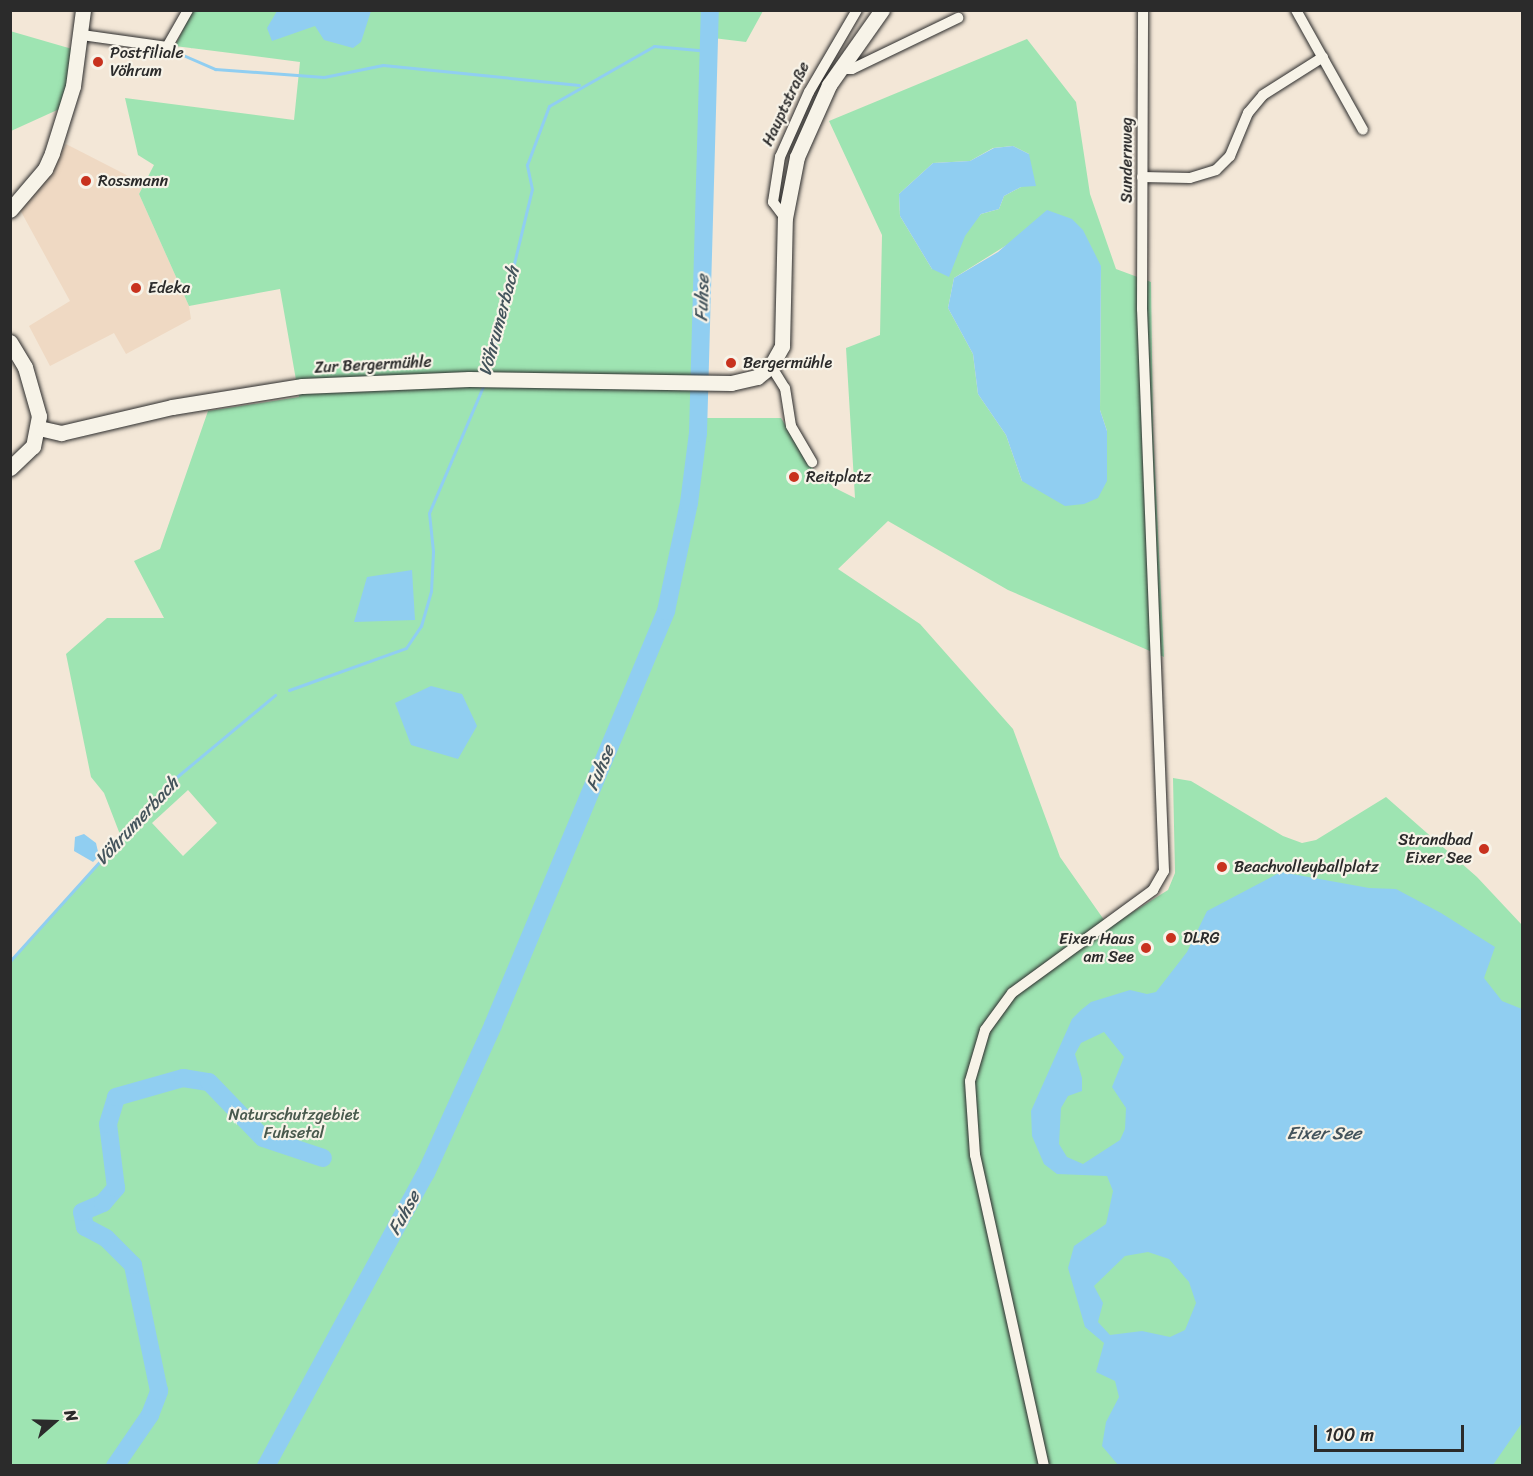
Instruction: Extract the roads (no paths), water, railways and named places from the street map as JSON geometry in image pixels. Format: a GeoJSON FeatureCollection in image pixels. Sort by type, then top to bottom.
{"type":"FeatureCollection","features":[{"type":"Feature","properties":{"kind":"street"},"geometry":{"type":"LineString","coordinates":[[10,210],[45,169],[52,153],[73,86],[82,34],[82,10]]}},
{"type":"Feature","properties":{"kind":"street"},"geometry":{"type":"LineString","coordinates":[[82,34],[167,48],[188,10]]}},
{"type":"Feature","properties":{"kind":"street","name":"Hauptstraße"},"geometry":{"type":"LineString","coordinates":[[785,218],[773,202],[780,157],[808,92],[857,10]]}},
{"type":"Feature","properties":{"kind":"street","name":"Hauptstraße"},"geometry":{"type":"LineString","coordinates":[[771,366],[784,337],[785,218],[797,158],[840,69],[882,10]]}},
{"type":"Feature","properties":{"kind":"street","name":"Sundernweg"},"geometry":{"type":"LineString","coordinates":[[1044,1466],[975,1155],[970,1081],[985,1030],[1012,993],[1153,890],[1164,870],[1143,309],[1143,10]]}},
{"type":"Feature","properties":{"kind":"street"},"geometry":{"type":"LineString","coordinates":[[1296,10],[1363,130]]}},
{"type":"Feature","properties":{"kind":"street"},"geometry":{"type":"LineString","coordinates":[[840,69],[852,69],[958,18]]}},
{"type":"Feature","properties":{"kind":"street"},"geometry":{"type":"LineString","coordinates":[[1142,177],[1190,178],[1216,170],[1230,156],[1248,113],[1263,94],[1323,57]]}},
{"type":"Feature","properties":{"kind":"street"},"geometry":{"type":"LineString","coordinates":[[10,342],[33,386],[39,428],[33,446],[10,468]]}},
{"type":"Feature","properties":{"kind":"street"},"geometry":{"type":"LineString","coordinates":[[771,366],[785,388],[791,426],[812,462]]}},
{"type":"Feature","properties":{"kind":"street","name":"Zur Bergermühle"},"geometry":{"type":"LineString","coordinates":[[39,428],[61,433],[172,407],[285,388],[469,379],[715,383],[748,380],[771,366]]}},
{"type":"Feature","properties":{"kind":"water"},"geometry":{"type":"Polygon","coordinates":[[[277,11],[371,11],[361,42],[353,48],[324,40],[315,26],[272,41],[267,28],[277,11]]]}},
{"type":"Feature","properties":{"kind":"water"},"geometry":{"type":"Polygon","coordinates":[[[1013,146],[1029,154],[1036,186],[1021,187],[1004,196],[999,209],[981,214],[965,236],[949,277],[932,269],[900,216],[899,194],[933,163],[970,161],[994,148],[1013,146]]]}},
{"type":"Feature","properties":{"kind":"water"},"geometry":{"type":"Polygon","coordinates":[[[1047,210],[1072,219],[1083,230],[1101,266],[1100,410],[1107,431],[1107,481],[1098,498],[1084,504],[1065,506],[1022,481],[1006,435],[978,394],[973,354],[948,308],[954,278],[998,252],[1047,210]]]}},
{"type":"Feature","properties":{"kind":"water"},"geometry":{"type":"Polygon","coordinates":[[[412,570],[415,620],[354,622],[367,577],[412,570]]]}},
{"type":"Feature","properties":{"kind":"water"},"geometry":{"type":"Polygon","coordinates":[[[431,686],[462,694],[477,726],[458,759],[411,745],[395,703],[431,686]]]}},
{"type":"Feature","properties":{"kind":"water"},"geometry":{"type":"Polygon","coordinates":[[[84,834],[96,843],[99,856],[93,862],[74,851],[75,837],[84,834]]]}},
{"type":"Feature","properties":{"kind":"water","name":"Eixer See"},"geometry":{"type":"Polygon","coordinates":[[[1281,872],[1369,888],[1396,889],[1441,913],[1495,947],[1484,978],[1502,1001],[1522,1009],[1522,1423],[1493,1465],[1119,1466],[1102,1446],[1106,1422],[1119,1397],[1115,1381],[1096,1372],[1104,1343],[1085,1327],[1068,1268],[1074,1246],[1106,1224],[1113,1191],[1107,1176],[1057,1174],[1044,1164],[1032,1136],[1031,1111],[1072,1019],[1091,1002],[1130,990],[1147,994],[1156,992],[1187,952],[1207,911],[1281,872]],[[1104,1032],[1081,1043],[1075,1054],[1082,1078],[1082,1091],[1068,1096],[1061,1108],[1059,1144],[1067,1157],[1083,1164],[1120,1140],[1125,1129],[1126,1108],[1112,1087],[1124,1057],[1104,1032]],[[1148,1252],[1125,1256],[1094,1286],[1103,1303],[1098,1322],[1110,1335],[1142,1331],[1170,1337],[1185,1330],[1196,1303],[1189,1282],[1169,1259],[1148,1252]]]}},
{"type":"Feature","properties":{"kind":"waterway","name":"Fuhse"},"geometry":{"type":"LineString","coordinates":[[266,1466],[426,1173],[493,1025],[666,611],[689,503],[698,433],[710,10]]}},
{"type":"Feature","properties":{"kind":"waterway","name":"Vöhrumerbach"},"geometry":{"type":"LineString","coordinates":[[487,375],[532,189],[527,165],[549,106],[654,46],[709,51]]}},
{"type":"Feature","properties":{"kind":"waterway"},"geometry":{"type":"LineString","coordinates":[[176,52],[215,69],[324,77],[383,65],[579,85]]}},
{"type":"Feature","properties":{"kind":"waterway","name":"Vöhrumerbach"},"geometry":{"type":"LineString","coordinates":[[289,690],[406,648],[421,626],[431,591],[433,551],[429,513],[484,384]]}},
{"type":"Feature","properties":{"kind":"waterway","name":"Vöhrumerbach"},"geometry":{"type":"LineString","coordinates":[[10,961],[173,780],[275,695]]}},
{"type":"Feature","properties":{"kind":"waterway"},"geometry":{"type":"LineString","coordinates":[[115,1466],[150,1415],[159,1391],[133,1265],[106,1238],[85,1227],[82,1212],[103,1203],[116,1188],[108,1124],[116,1097],[183,1078],[209,1082],[263,1138],[323,1158]]}},
{"type":"Feature","properties":{"kind":"place","name":"Postfiliale Vöhrum"},"geometry":{"type":"Point","coordinates":[98,62]}},
{"type":"Feature","properties":{"kind":"place","name":"Rossmann"},"geometry":{"type":"Point","coordinates":[86,181]}},
{"type":"Feature","properties":{"kind":"place","name":"Edeka"},"geometry":{"type":"Point","coordinates":[136,288]}},
{"type":"Feature","properties":{"kind":"place","name":"Bergermühle"},"geometry":{"type":"Point","coordinates":[731,363]}},
{"type":"Feature","properties":{"kind":"place","name":"Reitplatz"},"geometry":{"type":"Point","coordinates":[794,477]}},
{"type":"Feature","properties":{"kind":"place","name":"Strandbad Eixer See"},"geometry":{"type":"Point","coordinates":[1484,849]}},
{"type":"Feature","properties":{"kind":"place","name":"Beachvolleyballplatz"},"geometry":{"type":"Point","coordinates":[1222,867]}},
{"type":"Feature","properties":{"kind":"place","name":"DLRG"},"geometry":{"type":"Point","coordinates":[1171,938]}},
{"type":"Feature","properties":{"kind":"place","name":"Eixer Haus am See"},"geometry":{"type":"Point","coordinates":[1146,948]}},
{"type":"Feature","properties":{"kind":"park label","name":"Naturschutzgebiet Fuhsetal"},"geometry":{"type":"Point","coordinates":[294,1124]}}]}
